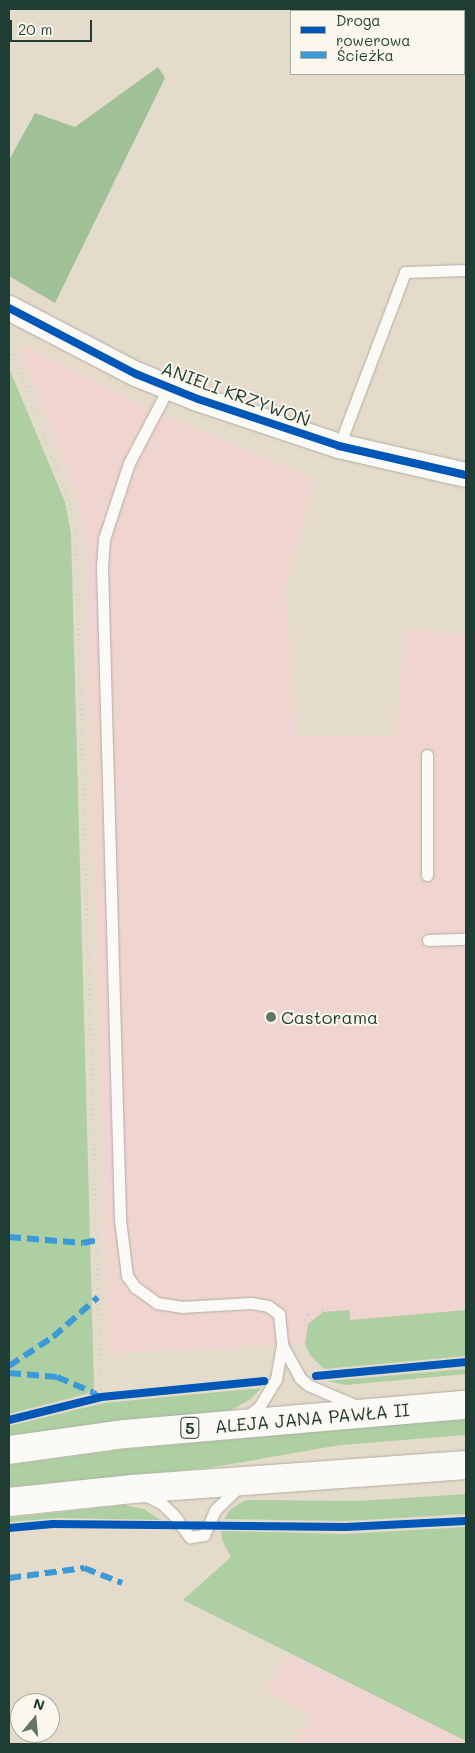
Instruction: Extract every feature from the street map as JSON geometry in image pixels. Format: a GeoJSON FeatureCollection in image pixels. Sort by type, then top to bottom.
{"type":"FeatureCollection","features":[{"type":"Feature","properties":{"kind":"main road","name":"ALEJA JANA PAWŁA II"},"geometry":{"type":"LineString","coordinates":[[9,1450],[231,1424],[466,1405]]}},
{"type":"Feature","properties":{"kind":"main road"},"geometry":{"type":"LineString","coordinates":[[9,1502],[132,1489],[466,1465]]}},
{"type":"Feature","properties":{"kind":"street","name":"ANIELI KRZYWOŃ"},"geometry":{"type":"LineString","coordinates":[[9,308],[68,340],[169,387],[339,446],[466,475]]}},
{"type":"Feature","properties":{"kind":"lane"},"geometry":{"type":"LineString","coordinates":[[339,446],[405,272],[466,270]]}},
{"type":"Feature","properties":{"kind":"lane"},"geometry":{"type":"LineString","coordinates":[[169,387],[129,463],[104,539],[102,565],[124,1260],[127,1276],[135,1287],[167,1307],[229,1302],[268,1306],[279,1314],[282,1346],[276,1380],[259,1407],[231,1424]]}},
{"type":"Feature","properties":{"kind":"lane"},"geometry":{"type":"LineString","coordinates":[[427,755],[427,875]]}},
{"type":"Feature","properties":{"kind":"lane"},"geometry":{"type":"LineString","coordinates":[[428,940],[466,939]]}},
{"type":"Feature","properties":{"kind":"lane"},"geometry":{"type":"LineString","coordinates":[[282,1346],[300,1378],[308,1385],[372,1413]]}},
{"type":"Feature","properties":{"kind":"lane"},"geometry":{"type":"LineString","coordinates":[[132,1489],[161,1502],[190,1537],[204,1535],[215,1510],[245,1482]]}},
{"type":"Feature","properties":{"kind":"path"},"geometry":{"type":"LineString","coordinates":[[9,344],[68,499],[76,534],[101,1397]]}},
{"type":"Feature","properties":{"kind":"path"},"geometry":{"type":"LineString","coordinates":[[300,1336],[308,1314],[335,1306]]}},
{"type":"Feature","properties":{"kind":"shaded area"},"geometry":{"type":"Polygon","coordinates":[[[26,346],[137,403],[315,479],[285,589],[296,736],[397,736],[403,628],[466,636],[466,1330],[305,1344],[109,1353],[85,545],[79,502],[20,351],[26,346]]]}},
{"type":"Feature","properties":{"kind":"shaded area"},"geometry":{"type":"Polygon","coordinates":[[[290,1653],[466,1741],[466,1744],[294,1744],[311,1716],[266,1689],[290,1653]]]}},
{"type":"Feature","properties":{"kind":"green space"},"geometry":{"type":"Polygon","coordinates":[[[158,67],[165,78],[55,303],[9,276],[9,160],[35,113],[75,127],[158,67]]]}},
{"type":"Feature","properties":{"kind":"green space"},"geometry":{"type":"Polygon","coordinates":[[[9,368],[65,502],[71,534],[94,1387],[86,1394],[9,1414],[9,368]]]}},
{"type":"Feature","properties":{"kind":"green space"},"geometry":{"type":"Polygon","coordinates":[[[349,1310],[350,1320],[466,1310],[466,1356],[324,1369],[310,1355],[305,1344],[308,1324],[323,1312],[349,1310]]]}},
{"type":"Feature","properties":{"kind":"green space"},"geometry":{"type":"Polygon","coordinates":[[[466,1369],[466,1374],[346,1385],[327,1381],[466,1369]]]}},
{"type":"Feature","properties":{"kind":"green space"},"geometry":{"type":"Polygon","coordinates":[[[261,1388],[251,1399],[231,1410],[9,1435],[9,1426],[104,1403],[261,1388]]]}},
{"type":"Feature","properties":{"kind":"green space"},"geometry":{"type":"Polygon","coordinates":[[[466,1418],[466,1435],[340,1445],[208,1468],[9,1487],[9,1465],[126,1449],[466,1418]]]}},
{"type":"Feature","properties":{"kind":"green space"},"geometry":{"type":"Polygon","coordinates":[[[466,1494],[466,1514],[346,1521],[224,1519],[231,1509],[246,1500],[359,1501],[466,1494]]]}},
{"type":"Feature","properties":{"kind":"green space"},"geometry":{"type":"Polygon","coordinates":[[[124,1505],[144,1509],[161,1520],[57,1518],[9,1522],[9,1518],[124,1505]]]}},
{"type":"Feature","properties":{"kind":"green space"},"geometry":{"type":"Polygon","coordinates":[[[466,1527],[466,1741],[183,1600],[231,1557],[222,1540],[221,1531],[345,1534],[466,1527]]]}},
{"type":"Feature","properties":{"kind":"marked path"},"geometry":{"type":"LineString","coordinates":[[9,1237],[83,1243],[97,1240]]}},
{"type":"Feature","properties":{"kind":"marked path"},"geometry":{"type":"LineString","coordinates":[[9,1366],[53,1337],[98,1297]]}},
{"type":"Feature","properties":{"kind":"marked path"},"geometry":{"type":"LineString","coordinates":[[9,1373],[57,1377],[93,1392],[98,1397]]}},
{"type":"Feature","properties":{"kind":"marked path"},"geometry":{"type":"LineString","coordinates":[[9,1578],[84,1568],[122,1583]]}},
{"type":"Feature","properties":{"kind":"cycle path"},"geometry":{"type":"LineString","coordinates":[[9,308],[136,374],[198,399],[339,446],[466,475]]}},
{"type":"Feature","properties":{"kind":"cycle path"},"geometry":{"type":"LineString","coordinates":[[316,1376],[466,1362]]}},
{"type":"Feature","properties":{"kind":"cycle path"},"geometry":{"type":"LineString","coordinates":[[9,1420],[101,1397],[264,1381]]}},
{"type":"Feature","properties":{"kind":"cycle path"},"geometry":{"type":"LineString","coordinates":[[9,1528],[53,1524],[346,1527],[466,1521]]}},
{"type":"Feature","properties":{"kind":"place","name":"Castorama"},"geometry":{"type":"Point","coordinates":[271,1017]}}]}
